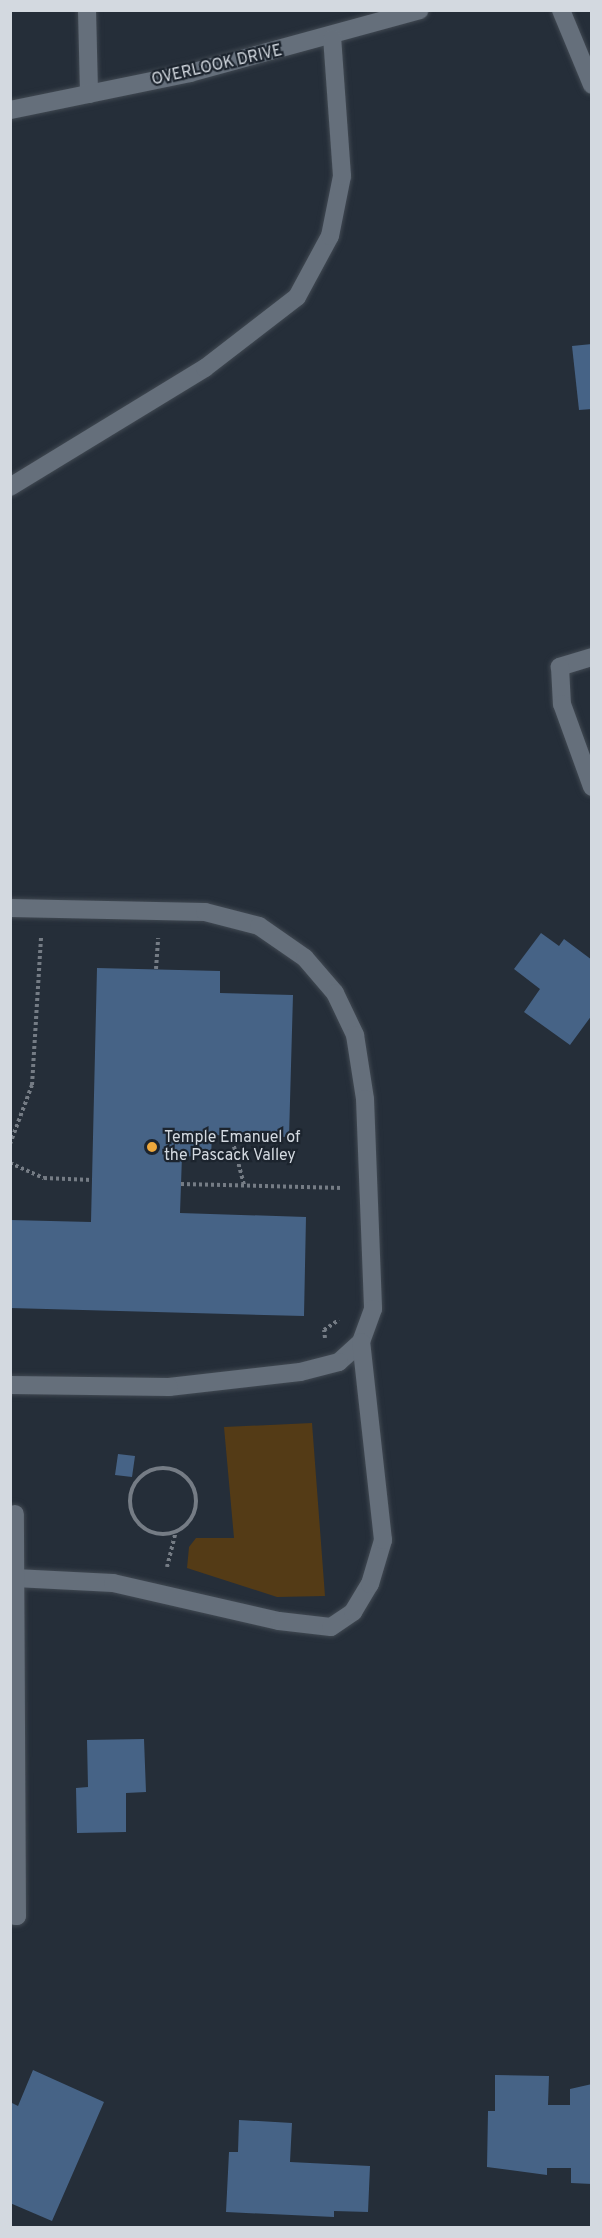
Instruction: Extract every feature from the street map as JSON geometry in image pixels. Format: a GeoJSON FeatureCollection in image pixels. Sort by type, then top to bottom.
{"type":"FeatureCollection","features":[{"type":"Feature","properties":{"kind":"street"},"geometry":{"type":"LineString","coordinates":[[87,10],[89,94]]}},
{"type":"Feature","properties":{"kind":"street","name":"OVERLOOK DRIVE"},"geometry":{"type":"LineString","coordinates":[[10,110],[332,38],[420,10]]}},
{"type":"Feature","properties":{"kind":"street"},"geometry":{"type":"LineString","coordinates":[[561,10],[591,85]]}},
{"type":"Feature","properties":{"kind":"street"},"geometry":{"type":"LineString","coordinates":[[10,487],[186,381],[297,297],[330,236],[342,176],[332,38]]}},
{"type":"Feature","properties":{"kind":"street"},"geometry":{"type":"LineString","coordinates":[[591,657],[560,667],[562,704],[591,787]]}},
{"type":"Feature","properties":{"kind":"street"},"geometry":{"type":"LineString","coordinates":[[10,908],[205,912],[259,926],[305,958],[335,993],[355,1035],[365,1099],[373,1309],[361,1342],[383,1540],[370,1584],[353,1612],[331,1627],[113,1583],[15,1578]]}},
{"type":"Feature","properties":{"kind":"street"},"geometry":{"type":"LineString","coordinates":[[10,1385],[169,1387],[329,1365],[361,1342]]}},
{"type":"Feature","properties":{"kind":"street"},"geometry":{"type":"LineString","coordinates":[[10,1915],[17,1916],[15,1514]]}},
{"type":"Feature","properties":{"kind":"path"},"geometry":{"type":"LineString","coordinates":[[10,1144],[32,1085],[38,946],[49,927]]}},
{"type":"Feature","properties":{"kind":"path"},"geometry":{"type":"LineString","coordinates":[[156,969],[158,930]]}},
{"type":"Feature","properties":{"kind":"path"},"geometry":{"type":"LineString","coordinates":[[231,1135],[244,1185]]}},
{"type":"Feature","properties":{"kind":"path"},"geometry":{"type":"LineString","coordinates":[[10,1163],[44,1178],[92,1180]]}},
{"type":"Feature","properties":{"kind":"path"},"geometry":{"type":"LineString","coordinates":[[181,1184],[353,1189]]}},
{"type":"Feature","properties":{"kind":"path"},"geometry":{"type":"LineString","coordinates":[[329,1365],[324,1330],[345,1312]]}},
{"type":"Feature","properties":{"kind":"path"},"geometry":{"type":"LineString","coordinates":[[159,1594],[176,1532],[194,1515],[196,1494],[175,1471],[154,1470],[136,1483],[133,1515],[149,1532],[176,1532]]}},
{"type":"Feature","properties":{"kind":"shaded area"},"geometry":{"type":"Polygon","coordinates":[[[312,1423],[325,1596],[277,1597],[187,1568],[189,1547],[196,1538],[234,1538],[224,1427],[312,1423]]]}},
{"type":"Feature","properties":{"kind":"building"},"geometry":{"type":"Polygon","coordinates":[[[592,344],[592,409],[579,410],[572,346],[592,344]]]}},
{"type":"Feature","properties":{"kind":"building"},"geometry":{"type":"Polygon","coordinates":[[[541,933],[559,946],[564,939],[592,960],[592,1015],[570,1045],[524,1012],[540,989],[514,969],[541,933]]]}},
{"type":"Feature","properties":{"kind":"building","name":"Temple Emanuel of the Pascack Valley"},"geometry":{"type":"Polygon","coordinates":[[[97,968],[220,971],[220,993],[293,995],[289,1137],[212,1135],[211,1157],[182,1156],[180,1213],[306,1217],[304,1316],[10,1308],[10,1220],[91,1222],[97,968]]]}},
{"type":"Feature","properties":{"kind":"building"},"geometry":{"type":"Polygon","coordinates":[[[118,1454],[135,1456],[132,1477],[115,1475],[118,1454]]]}},
{"type":"Feature","properties":{"kind":"building"},"geometry":{"type":"Polygon","coordinates":[[[144,1739],[146,1792],[126,1793],[126,1832],[77,1833],[76,1788],[88,1787],[87,1740],[144,1739]]]}},
{"type":"Feature","properties":{"kind":"building"},"geometry":{"type":"Polygon","coordinates":[[[33,2070],[104,2102],[52,2221],[10,2203],[10,2102],[18,2106],[33,2070]]]}},
{"type":"Feature","properties":{"kind":"building"},"geometry":{"type":"Polygon","coordinates":[[[495,2075],[549,2076],[548,2105],[570,2105],[570,2089],[592,2084],[592,2184],[571,2183],[571,2168],[547,2168],[547,2175],[487,2167],[488,2111],[495,2111],[495,2075]]]}},
{"type":"Feature","properties":{"kind":"building"},"geometry":{"type":"Polygon","coordinates":[[[239,2120],[292,2123],[290,2162],[370,2166],[368,2212],[334,2211],[334,2217],[226,2212],[229,2152],[238,2152],[239,2120]]]}},
{"type":"Feature","properties":{"kind":"place","name":"Temple Emanuel of the Pascack Valley"},"geometry":{"type":"Point","coordinates":[152,1147]}}]}
